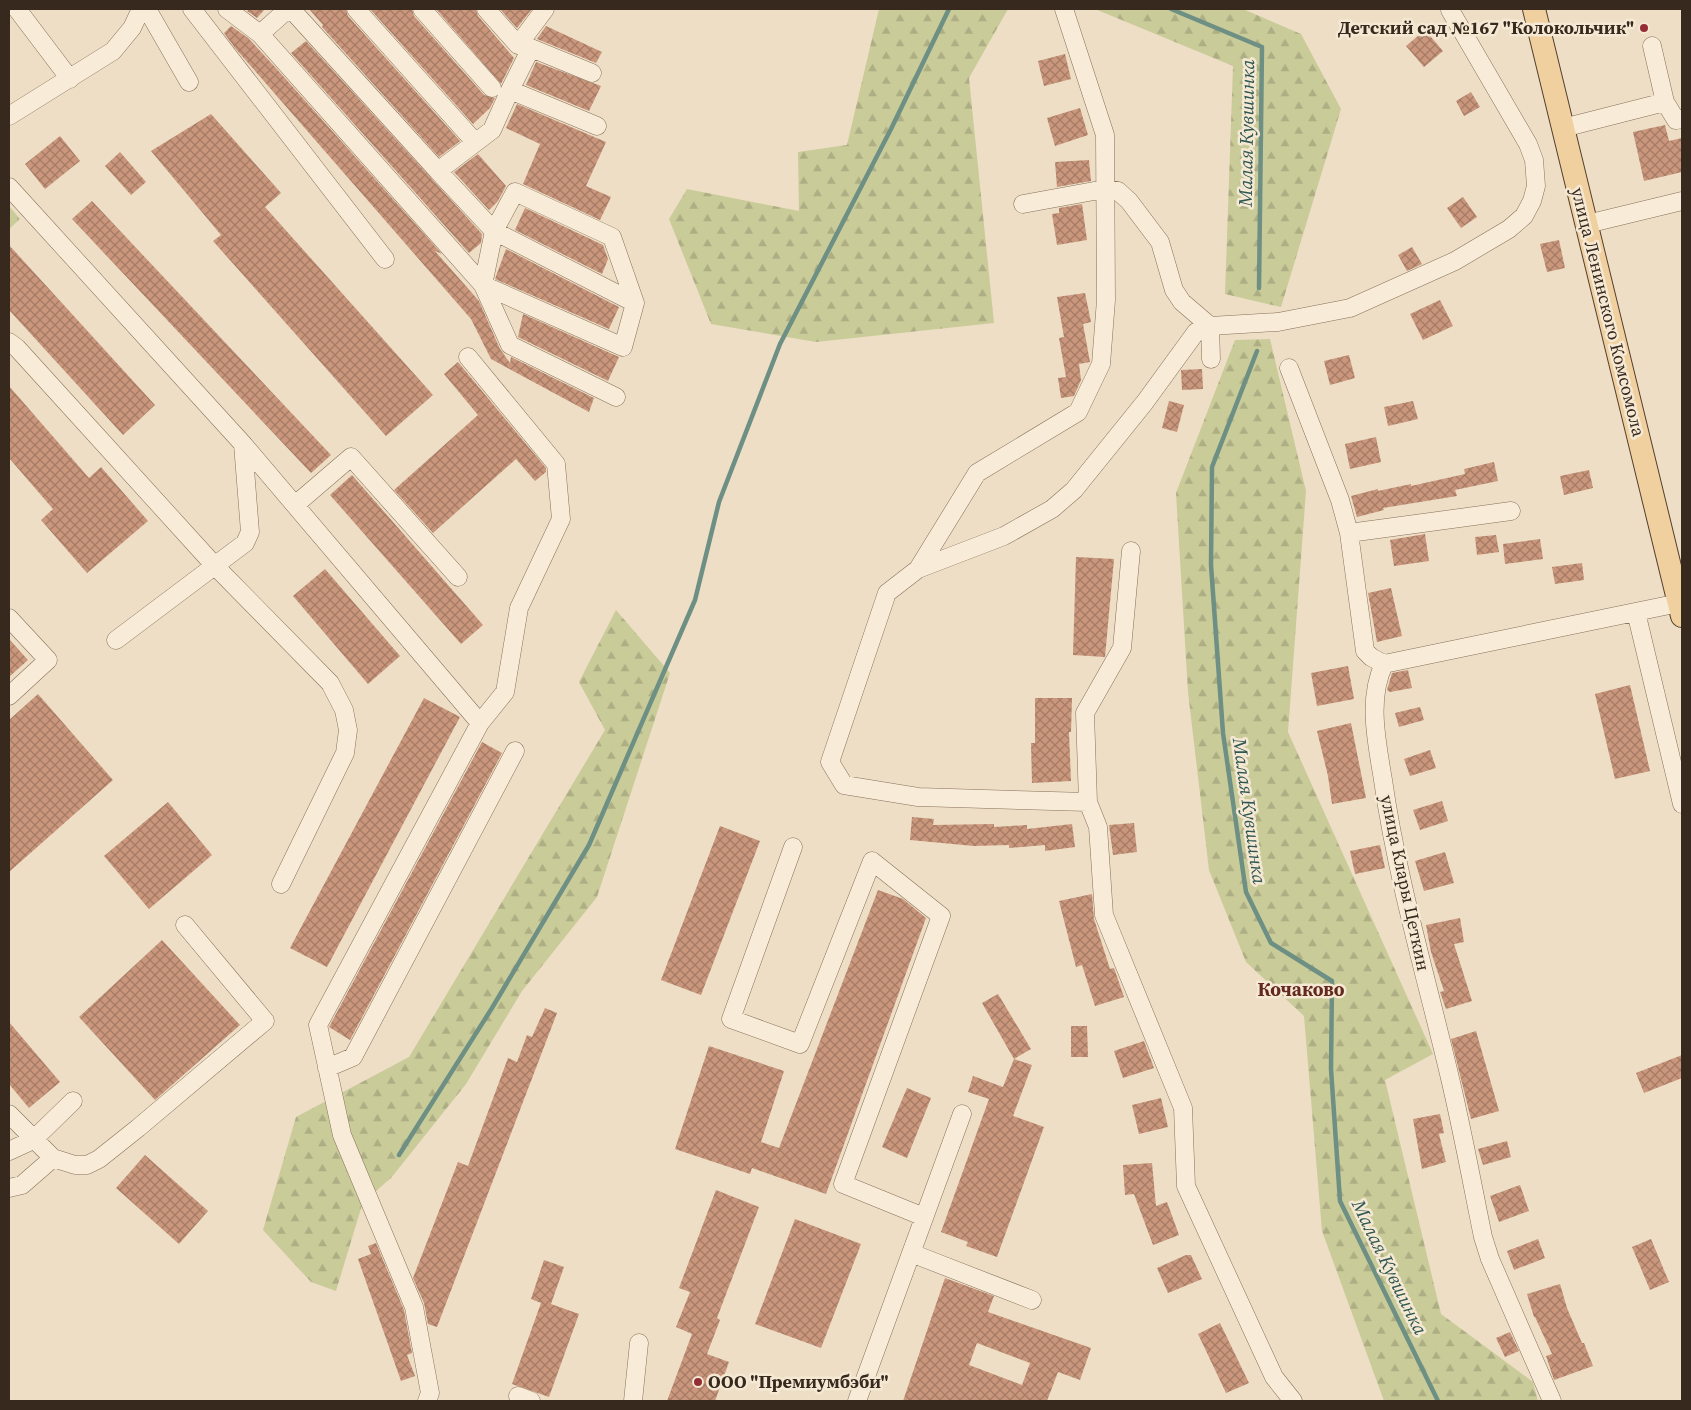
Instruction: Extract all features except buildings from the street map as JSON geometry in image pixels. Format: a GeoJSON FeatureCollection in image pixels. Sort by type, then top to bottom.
{"type":"FeatureCollection","features":[{"type":"Feature","properties":{"kind":"main road","name":"улица Ленинского Комсомола"},"geometry":{"type":"LineString","coordinates":[[1534,9],[1587,224],[1676,559],[1681,610]]}},
{"type":"Feature","properties":{"kind":"street"},"geometry":{"type":"LineString","coordinates":[[17,9],[70,79]]}},
{"type":"Feature","properties":{"kind":"street"},"geometry":{"type":"LineString","coordinates":[[9,116],[113,50],[132,28],[141,9]]}},
{"type":"Feature","properties":{"kind":"street"},"geometry":{"type":"LineString","coordinates":[[147,9],[189,82]]}},
{"type":"Feature","properties":{"kind":"street"},"geometry":{"type":"LineString","coordinates":[[192,9],[385,259]]}},
{"type":"Feature","properties":{"kind":"street"},"geometry":{"type":"LineString","coordinates":[[227,9],[260,34],[483,285],[510,345],[616,397]]}},
{"type":"Feature","properties":{"kind":"street"},"geometry":{"type":"LineString","coordinates":[[260,34],[289,9],[494,231],[635,303]]}},
{"type":"Feature","properties":{"kind":"street"},"geometry":{"type":"LineString","coordinates":[[356,9],[475,142]]}},
{"type":"Feature","properties":{"kind":"street"},"geometry":{"type":"LineString","coordinates":[[422,9],[492,88]]}},
{"type":"Feature","properties":{"kind":"street"},"geometry":{"type":"LineString","coordinates":[[486,9],[518,45],[545,9]]}},
{"type":"Feature","properties":{"kind":"street"},"geometry":{"type":"LineString","coordinates":[[918,569],[977,473],[1078,412],[1101,364],[1106,300],[1105,135],[1064,9]]}},
{"type":"Feature","properties":{"kind":"street"},"geometry":{"type":"LineString","coordinates":[[1088,802],[918,797],[844,785],[830,762],[887,593],[918,569],[1004,536],[1052,509],[1067,496],[1146,402],[1196,332],[1210,326],[1278,322],[1350,308],[1455,261],[1509,230],[1524,216],[1532,202],[1536,186],[1534,160],[1528,144],[1450,9]]}},
{"type":"Feature","properties":{"kind":"street"},"geometry":{"type":"LineString","coordinates":[[1652,46],[1665,102],[1676,120],[1682,119]]}},
{"type":"Feature","properties":{"kind":"street"},"geometry":{"type":"LineString","coordinates":[[438,171],[492,130],[532,48],[592,73]]}},
{"type":"Feature","properties":{"kind":"street"},"geometry":{"type":"LineString","coordinates":[[510,90],[598,126]]}},
{"type":"Feature","properties":{"kind":"street"},"geometry":{"type":"LineString","coordinates":[[1563,128],[1665,102]]}},
{"type":"Feature","properties":{"kind":"street"},"geometry":{"type":"LineString","coordinates":[[9,187],[243,444],[480,723]]}},
{"type":"Feature","properties":{"kind":"street"},"geometry":{"type":"LineString","coordinates":[[1023,204],[1105,189],[1118,191],[1129,201],[1160,242],[1178,296],[1210,326],[1211,359]]}},
{"type":"Feature","properties":{"kind":"street"},"geometry":{"type":"LineString","coordinates":[[515,192],[612,237],[635,303],[623,347],[483,285],[494,231],[515,192]]}},
{"type":"Feature","properties":{"kind":"street"},"geometry":{"type":"LineString","coordinates":[[1587,224],[1682,201]]}},
{"type":"Feature","properties":{"kind":"street"},"geometry":{"type":"LineString","coordinates":[[9,342],[17,348],[215,566],[330,684],[344,710],[348,730],[345,753],[281,884]]}},
{"type":"Feature","properties":{"kind":"street"},"geometry":{"type":"LineString","coordinates":[[427,1401],[430,1393],[414,1307],[342,1136],[318,1025],[480,723],[506,692],[519,608],[561,520],[556,464],[468,357]]}},
{"type":"Feature","properties":{"kind":"street"},"geometry":{"type":"LineString","coordinates":[[1289,368],[1340,500],[1349,533],[1365,650],[1375,704]]}},
{"type":"Feature","properties":{"kind":"street"},"geometry":{"type":"LineString","coordinates":[[116,640],[245,543],[250,532],[243,444]]}},
{"type":"Feature","properties":{"kind":"street"},"geometry":{"type":"LineString","coordinates":[[295,505],[351,457],[458,577]]}},
{"type":"Feature","properties":{"kind":"street"},"geometry":{"type":"LineString","coordinates":[[1349,533],[1511,511]]}},
{"type":"Feature","properties":{"kind":"street"},"geometry":{"type":"LineString","coordinates":[[1132,551],[1122,648],[1085,713],[1088,802],[1098,827],[1104,915],[1183,1108],[1186,1186],[1274,1377],[1293,1401]]}},
{"type":"Feature","properties":{"kind":"street"},"geometry":{"type":"LineString","coordinates":[[1365,650],[1371,657],[1384,664],[1636,612],[1681,610]]}},
{"type":"Feature","properties":{"kind":"street"},"geometry":{"type":"LineString","coordinates":[[1636,612],[1682,804]]}},
{"type":"Feature","properties":{"kind":"street"},"geometry":{"type":"LineString","coordinates":[[9,618],[48,660],[9,696]]}},
{"type":"Feature","properties":{"kind":"street","name":"улица Клары Цеткин"},"geometry":{"type":"LineString","coordinates":[[1384,664],[1379,674],[1375,704],[1377,739],[1390,826],[1402,886],[1450,1076],[1483,1237],[1490,1259],[1552,1401]]}},
{"type":"Feature","properties":{"kind":"street"},"geometry":{"type":"LineString","coordinates":[[328,1068],[353,1057],[515,751]]}},
{"type":"Feature","properties":{"kind":"street"},"geometry":{"type":"LineString","coordinates":[[793,847],[731,1019],[800,1044],[872,861],[941,916],[843,1184],[924,1217]]}},
{"type":"Feature","properties":{"kind":"street"},"geometry":{"type":"LineString","coordinates":[[9,1114],[53,1158],[75,1166],[87,1165],[99,1159],[265,1021],[185,925]]}},
{"type":"Feature","properties":{"kind":"street"},"geometry":{"type":"LineString","coordinates":[[9,1151],[33,1140],[73,1101]]}},
{"type":"Feature","properties":{"kind":"street"},"geometry":{"type":"LineString","coordinates":[[857,1401],[962,1114]]}},
{"type":"Feature","properties":{"kind":"street"},"geometry":{"type":"LineString","coordinates":[[9,1188],[22,1185],[53,1158]]}},
{"type":"Feature","properties":{"kind":"street"},"geometry":{"type":"LineString","coordinates":[[911,1253],[1032,1300]]}},
{"type":"Feature","properties":{"kind":"street"},"geometry":{"type":"LineString","coordinates":[[633,1401],[639,1343]]}},
{"type":"Feature","properties":{"kind":"green space"},"geometry":{"type":"Polygon","coordinates":[[[879,9],[1008,9],[969,78],[994,323],[816,342],[711,324],[669,219],[687,189],[799,211],[798,152],[847,145],[879,9]]]}},
{"type":"Feature","properties":{"kind":"green space"},"geometry":{"type":"Polygon","coordinates":[[[1095,9],[1243,9],[1301,34],[1341,109],[1281,307],[1225,294],[1233,66],[1095,9]]]}},
{"type":"Feature","properties":{"kind":"green space"},"geometry":{"type":"Polygon","coordinates":[[[9,206],[20,219],[9,229],[9,206]]]}},
{"type":"Feature","properties":{"kind":"green space"},"geometry":{"type":"Polygon","coordinates":[[[1270,339],[1306,491],[1288,732],[1433,1054],[1385,1080],[1441,1314],[1533,1382],[1538,1401],[1384,1401],[1322,1231],[1304,1016],[1246,962],[1209,870],[1188,692],[1176,493],[1235,340],[1270,339]]]}},
{"type":"Feature","properties":{"kind":"green space"},"geometry":{"type":"Polygon","coordinates":[[[616,610],[670,673],[597,897],[522,991],[466,1084],[391,1178],[363,1202],[336,1291],[311,1282],[263,1230],[296,1117],[409,1057],[605,730],[579,682],[616,610]]]}},
{"type":"Feature","properties":{"kind":"waterway"},"geometry":{"type":"LineString","coordinates":[[399,1155],[492,1008],[589,845],[695,600],[719,502],[780,344],[891,129],[949,9]]}},
{"type":"Feature","properties":{"kind":"waterway","name":"Малая Кувшинка"},"geometry":{"type":"LineString","coordinates":[[1171,9],[1262,47],[1259,288]]}},
{"type":"Feature","properties":{"kind":"waterway","name":"Малая Кувшинка"},"geometry":{"type":"LineString","coordinates":[[1257,351],[1212,467],[1211,565],[1223,733],[1246,892],[1271,943],[1332,981],[1331,1069],[1340,1201],[1438,1401]]}},
{"type":"Feature","properties":{"kind":"place","name":"Детский сад №167 \"Колокольчик\""},"geometry":{"type":"Point","coordinates":[1644,28]}},
{"type":"Feature","properties":{"kind":"place","name":"ООО \"Премиумбэби\""},"geometry":{"type":"Point","coordinates":[698,1382]}},
{"type":"Feature","properties":{"kind":"district","name":"Кочаково"},"geometry":{"type":"Point","coordinates":[1301,989]}}]}
